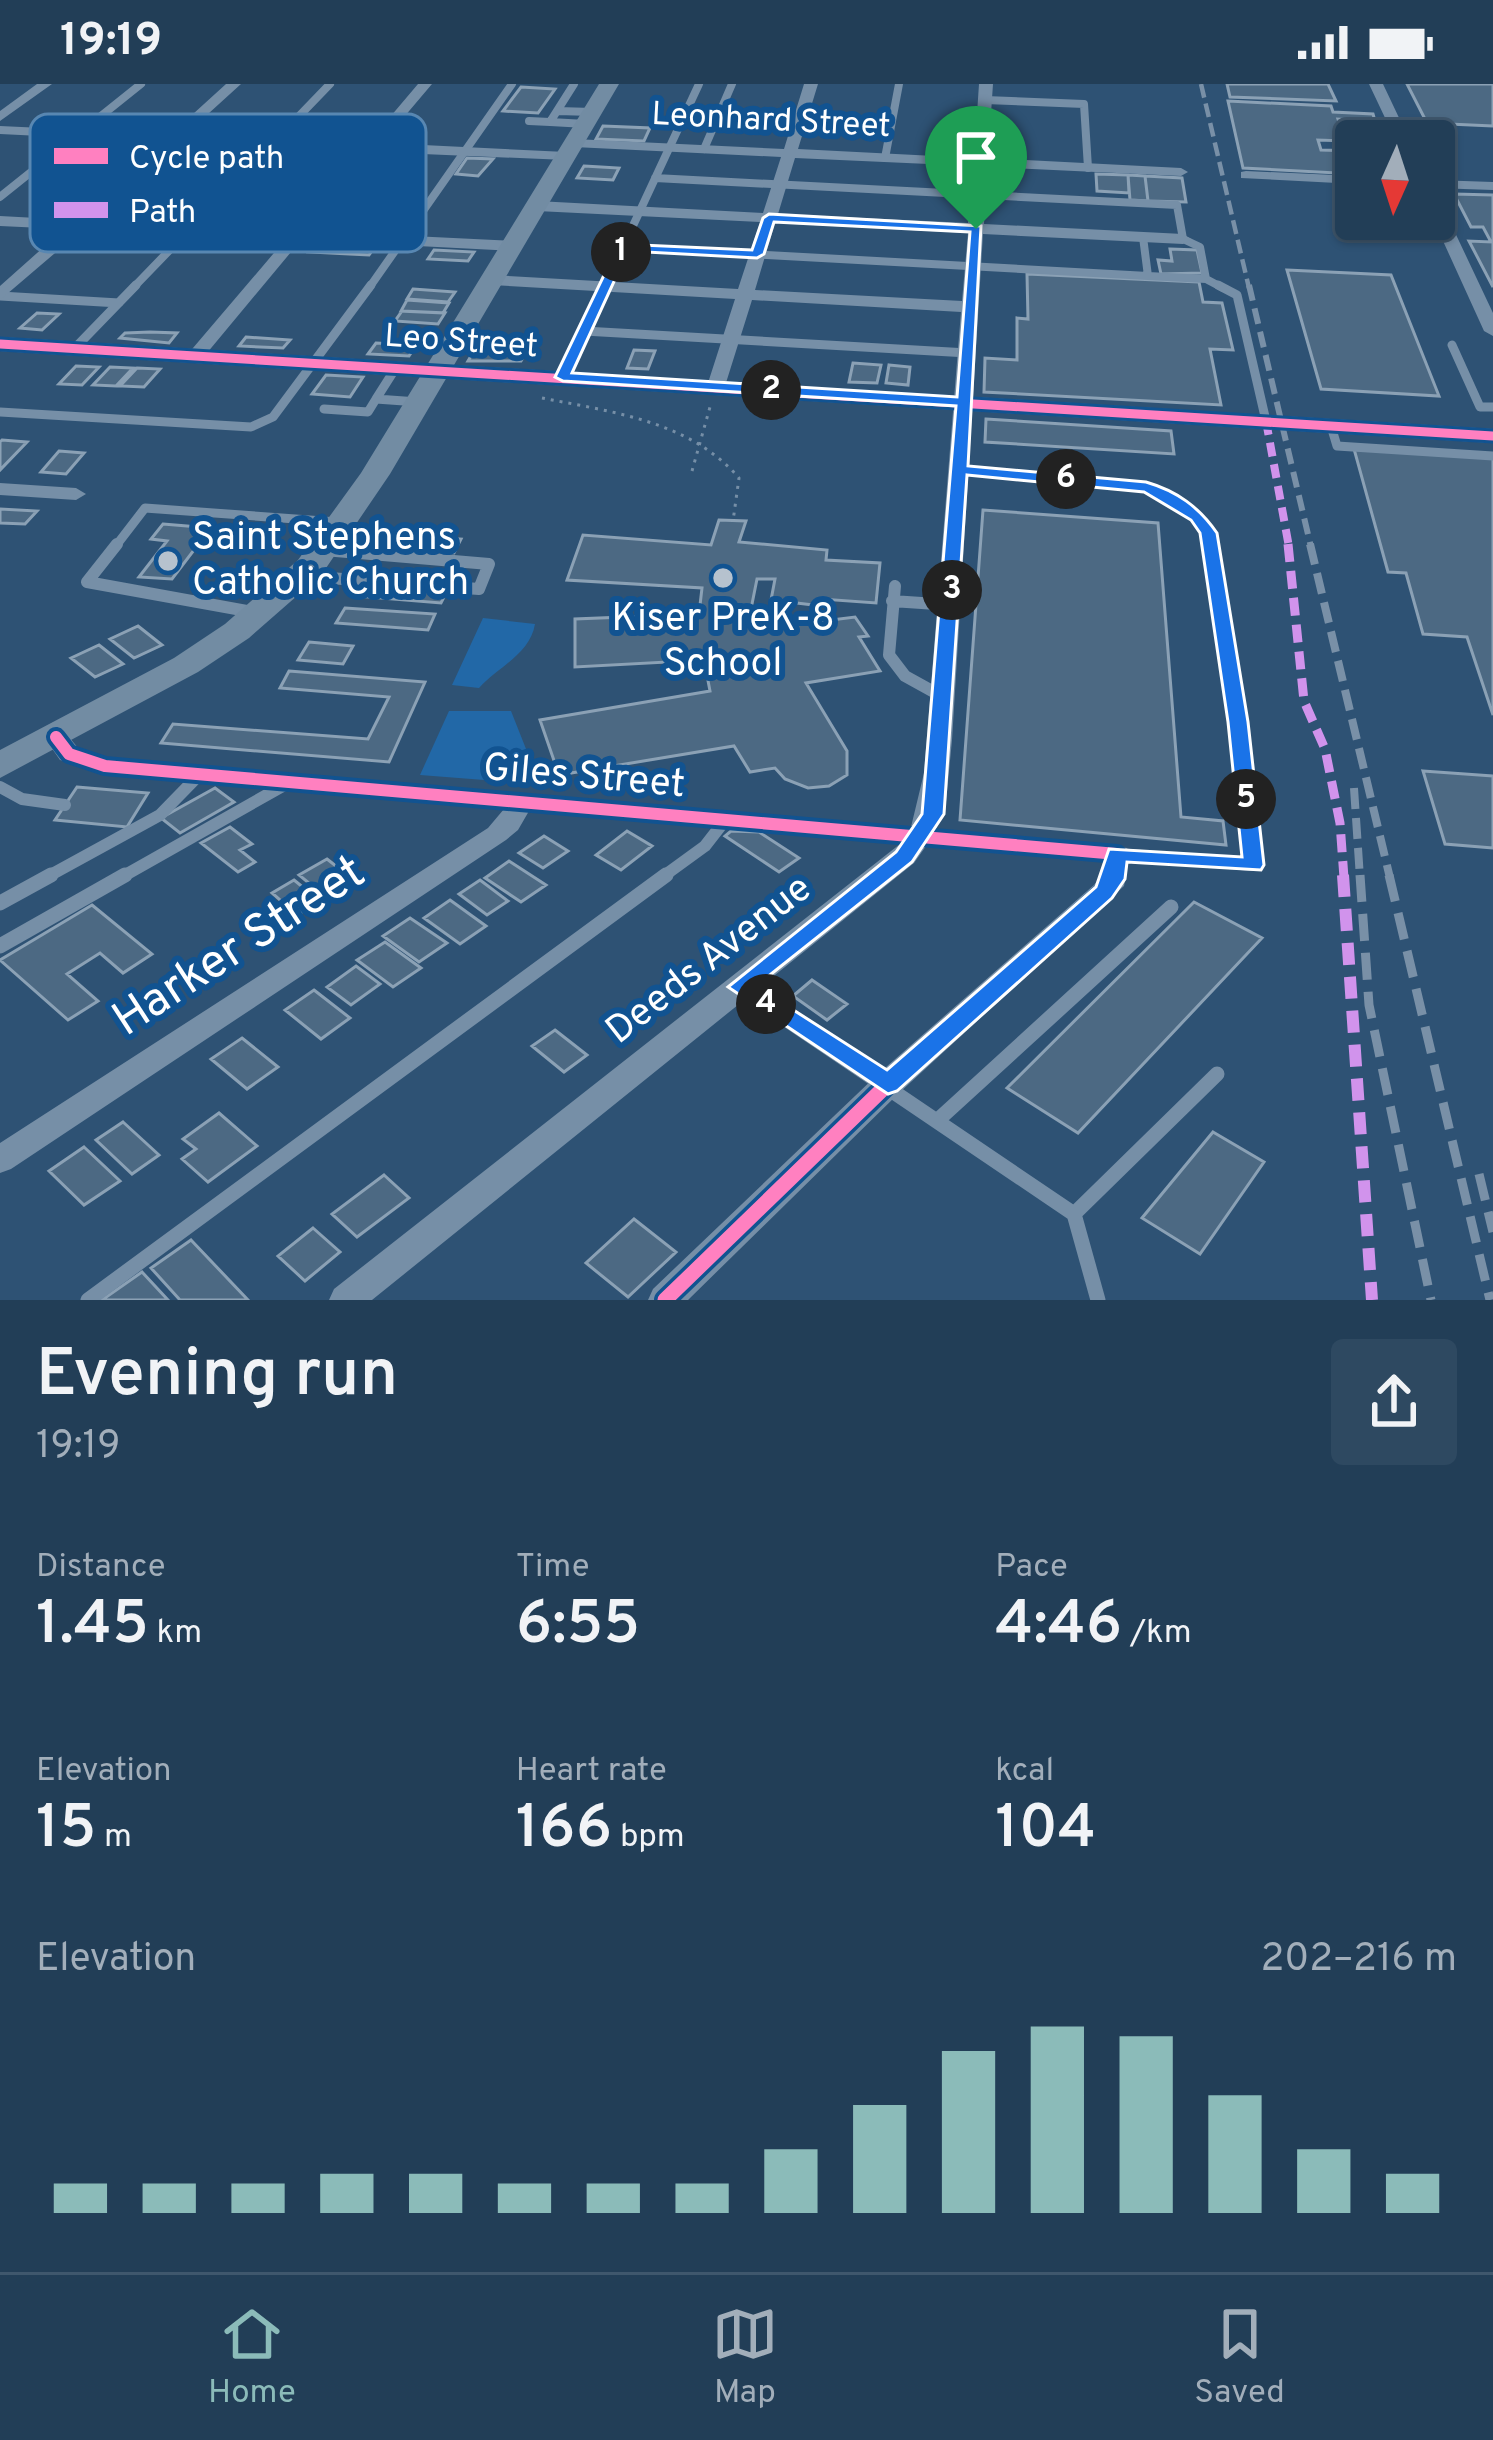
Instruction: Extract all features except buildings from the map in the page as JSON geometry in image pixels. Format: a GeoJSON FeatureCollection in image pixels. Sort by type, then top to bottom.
{"type":"FeatureCollection","features":[{"type":"Feature","properties":{"kind":"main road"},"geometry":{"type":"LineString","coordinates":[[0,766],[186,665],[259,613],[300,576],[334,536],[440,369],[588,120]]}},
{"type":"Feature","properties":{"kind":"street"},"geometry":{"type":"LineString","coordinates":[[0,117],[45,84]]}},
{"type":"Feature","properties":{"kind":"street"},"geometry":{"type":"LineString","coordinates":[[201,114],[234,84]]}},
{"type":"Feature","properties":{"kind":"street"},"geometry":{"type":"LineString","coordinates":[[400,114],[425,84]]}},
{"type":"Feature","properties":{"kind":"street"},"geometry":{"type":"LineString","coordinates":[[716,386],[811,84]]}},
{"type":"Feature","properties":{"kind":"street"},"geometry":{"type":"LineString","coordinates":[[1376,84],[1393,120]]}},
{"type":"Feature","properties":{"kind":"street"},"geometry":{"type":"LineString","coordinates":[[922,836],[933,814],[944,698],[986,92]]}},
{"type":"Feature","properties":{"kind":"street","name":"Leonhard Street"},"geometry":{"type":"LineString","coordinates":[[426,150],[463,152],[588,120],[669,148],[1181,172]]}},
{"type":"Feature","properties":{"kind":"street","name":"Leonhard Street"},"geometry":{"type":"LineString","coordinates":[[0,130],[30,132]]}},
{"type":"Feature","properties":{"kind":"street"},"geometry":{"type":"LineString","coordinates":[[1246,176],[1335,179]]}},
{"type":"Feature","properties":{"kind":"street"},"geometry":{"type":"LineString","coordinates":[[1455,185],[1493,186]]}},
{"type":"Feature","properties":{"kind":"street"},"geometry":{"type":"LineString","coordinates":[[537,206],[1183,239]]}},
{"type":"Feature","properties":{"kind":"street"},"geometry":{"type":"LineString","coordinates":[[0,221],[30,223]]}},
{"type":"Feature","properties":{"kind":"street"},"geometry":{"type":"LineString","coordinates":[[1453,240],[1484,294],[1493,331]]}},
{"type":"Feature","properties":{"kind":"street"},"geometry":{"type":"LineString","coordinates":[[426,242],[513,246]]}},
{"type":"Feature","properties":{"kind":"street"},"geometry":{"type":"LineString","coordinates":[[0,295],[48,252]]}},
{"type":"Feature","properties":{"kind":"street"},"geometry":{"type":"LineString","coordinates":[[196,356],[284,252]]}},
{"type":"Feature","properties":{"kind":"street"},"geometry":{"type":"LineString","coordinates":[[493,280],[971,307]]}},
{"type":"Feature","properties":{"kind":"street","name":"Leo Street"},"geometry":{"type":"LineString","coordinates":[[0,344],[1493,436]]}},
{"type":"Feature","properties":{"kind":"street"},"geometry":{"type":"LineString","coordinates":[[0,489],[76,494]]}},
{"type":"Feature","properties":{"kind":"street","name":"Giles Street"},"geometry":{"type":"LineString","coordinates":[[56,737],[69,754],[86,761],[200,774],[1117,854]]}},
{"type":"Feature","properties":{"kind":"street","name":"Harker Street"},"geometry":{"type":"LineString","coordinates":[[0,1160],[497,834],[509,824],[520,802]]}},
{"type":"Feature","properties":{"kind":"street","name":"Deeds Avenue"},"geometry":{"type":"LineString","coordinates":[[346,1300],[904,857],[922,836]]}},
{"type":"Feature","properties":{"kind":"street"},"geometry":{"type":"LineString","coordinates":[[664,1300],[888,1084],[1104,892],[1114,879],[1117,854]]}},
{"type":"Feature","properties":{"kind":"lane"},"geometry":{"type":"LineString","coordinates":[[104,114],[141,84]]}},
{"type":"Feature","properties":{"kind":"lane"},"geometry":{"type":"LineString","coordinates":[[301,114],[330,84]]}},
{"type":"Feature","properties":{"kind":"lane"},"geometry":{"type":"LineString","coordinates":[[426,204],[512,84]]}},
{"type":"Feature","properties":{"kind":"lane"},"geometry":{"type":"LineString","coordinates":[[550,122],[574,84]]}},
{"type":"Feature","properties":{"kind":"lane"},"geometry":{"type":"LineString","coordinates":[[563,377],[699,84]]}},
{"type":"Feature","properties":{"kind":"lane"},"geometry":{"type":"LineString","coordinates":[[704,149],[732,84]]}},
{"type":"Feature","properties":{"kind":"lane"},"geometry":{"type":"LineString","coordinates":[[885,158],[899,84]]}},
{"type":"Feature","properties":{"kind":"lane"},"geometry":{"type":"LineString","coordinates":[[986,92],[1084,104],[1088,168]]}},
{"type":"Feature","properties":{"kind":"lane"},"geometry":{"type":"LineString","coordinates":[[565,99],[588,120]]}},
{"type":"Feature","properties":{"kind":"lane"},"geometry":{"type":"LineString","coordinates":[[558,111],[588,120]]}},
{"type":"Feature","properties":{"kind":"lane"},"geometry":{"type":"LineString","coordinates":[[529,121],[588,120]]}},
{"type":"Feature","properties":{"kind":"lane"},"geometry":{"type":"LineString","coordinates":[[0,197],[30,173]]}},
{"type":"Feature","properties":{"kind":"lane"},"geometry":{"type":"LineString","coordinates":[[655,178],[1177,205],[1183,239],[1199,247],[1206,279]]}},
{"type":"Feature","properties":{"kind":"lane"},"geometry":{"type":"LineString","coordinates":[[1143,237],[1148,276]]}},
{"type":"Feature","properties":{"kind":"lane"},"geometry":{"type":"LineString","coordinates":[[623,247],[1206,279],[1237,295],[1266,421]]}},
{"type":"Feature","properties":{"kind":"lane"},"geometry":{"type":"LineString","coordinates":[[75,349],[167,252]]}},
{"type":"Feature","properties":{"kind":"lane"},"geometry":{"type":"LineString","coordinates":[[0,412],[251,427],[273,417],[392,252]]}},
{"type":"Feature","properties":{"kind":"lane"},"geometry":{"type":"LineString","coordinates":[[0,295],[119,303]]}},
{"type":"Feature","properties":{"kind":"lane"},"geometry":{"type":"LineString","coordinates":[[584,331],[968,352]]}},
{"type":"Feature","properties":{"kind":"lane"},"geometry":{"type":"LineString","coordinates":[[1451,345],[1480,407],[1493,407]]}},
{"type":"Feature","properties":{"kind":"lane"},"geometry":{"type":"LineString","coordinates":[[324,409],[368,412],[397,366]]}},
{"type":"Feature","properties":{"kind":"lane"},"geometry":{"type":"LineString","coordinates":[[376,399],[419,402]]}},
{"type":"Feature","properties":{"kind":"lane"},"geometry":{"type":"LineString","coordinates":[[1331,426],[1336,446],[1493,456]]}},
{"type":"Feature","properties":{"kind":"lane"},"geometry":{"type":"LineString","coordinates":[[960,470],[1146,487],[1180,502],[1208,533],[1238,722],[1253,865],[1117,854]]}},
{"type":"Feature","properties":{"kind":"lane"},"geometry":{"type":"LineString","coordinates":[[259,613],[87,582],[146,508],[489,564],[478,589],[300,576]]}},
{"type":"Feature","properties":{"kind":"lane"},"geometry":{"type":"LineString","coordinates":[[895,586],[885,650],[891,667],[904,680],[944,698]]}},
{"type":"Feature","properties":{"kind":"lane"},"geometry":{"type":"LineString","coordinates":[[892,601],[951,605]]}},
{"type":"Feature","properties":{"kind":"lane"},"geometry":{"type":"LineString","coordinates":[[0,903],[160,815],[200,774]]}},
{"type":"Feature","properties":{"kind":"lane"},"geometry":{"type":"LineString","coordinates":[[0,944],[288,783]]}},
{"type":"Feature","properties":{"kind":"lane"},"geometry":{"type":"LineString","coordinates":[[0,788],[22,799],[65,805]]}},
{"type":"Feature","properties":{"kind":"lane"},"geometry":{"type":"LineString","coordinates":[[136,812],[160,815]]}},
{"type":"Feature","properties":{"kind":"lane"},"geometry":{"type":"LineString","coordinates":[[88,1300],[705,846],[726,819]]}},
{"type":"Feature","properties":{"kind":"lane"},"geometry":{"type":"LineString","coordinates":[[939,1119],[1171,907]]}},
{"type":"Feature","properties":{"kind":"lane"},"geometry":{"type":"LineString","coordinates":[[740,987],[1074,1214],[1098,1300]]}},
{"type":"Feature","properties":{"kind":"lane"},"geometry":{"type":"LineString","coordinates":[[1074,1214],[1217,1074]]}},
{"type":"Feature","properties":{"kind":"path"},"geometry":{"type":"LineString","coordinates":[[692,470],[716,386]]}},
{"type":"Feature","properties":{"kind":"path"},"geometry":{"type":"LineString","coordinates":[[525,394],[616,414],[700,443],[739,478],[733,521]]}},
{"type":"Feature","properties":{"kind":"shaded area"},"geometry":{"type":"Polygon","coordinates":[[[483,618],[535,624],[520,652],[479,688],[452,685],[483,618]]]}},
{"type":"Feature","properties":{"kind":"shaded area"},"geometry":{"type":"Polygon","coordinates":[[[449,711],[511,711],[532,764],[523,783],[420,775],[449,711]]]}},
{"type":"Feature","properties":{"kind":"railway"},"geometry":{"type":"LineString","coordinates":[[1201,84],[1249,288]]}},
{"type":"Feature","properties":{"kind":"railway"},"geometry":{"type":"LineString","coordinates":[[1249,285],[1311,547]]}},
{"type":"Feature","properties":{"kind":"railway"},"geometry":{"type":"LineString","coordinates":[[1310,544],[1390,878]]}},
{"type":"Feature","properties":{"kind":"railway"},"geometry":{"type":"LineString","coordinates":[[1354,788],[1360,878]]}},
{"type":"Feature","properties":{"kind":"railway"},"geometry":{"type":"LineString","coordinates":[[1360,875],[1369,1005],[1431,1300]]}},
{"type":"Feature","properties":{"kind":"railway"},"geometry":{"type":"LineString","coordinates":[[1389,875],[1490,1300]]}},
{"type":"Feature","properties":{"kind":"railway"},"geometry":{"type":"LineString","coordinates":[[1479,1174],[1493,1232]]}},
{"type":"Feature","properties":{"kind":"marked path"},"geometry":{"type":"LineString","coordinates":[[1266,421],[1293,570],[1304,701],[1325,749],[1340,823],[1372,1300]]}},
{"type":"Feature","properties":{"kind":"cycle path"},"geometry":{"type":"LineString","coordinates":[[0,344],[1493,436]]}},
{"type":"Feature","properties":{"kind":"cycle path"},"geometry":{"type":"LineString","coordinates":[[56,737],[69,754],[105,766],[1117,854],[1114,879],[1104,892],[888,1084],[665,1300]]}},
{"type":"Feature","properties":{"kind":"place","name":"Saint Stephens Catholic Church"},"geometry":{"type":"Point","coordinates":[168,561]}},
{"type":"Feature","properties":{"kind":"place","name":"Kiser PreK-8 School"},"geometry":{"type":"Point","coordinates":[723,578]}},
{"type":"Feature","properties":{"kind":"route"},"geometry":{"type":"LineString","coordinates":[[769,218],[976,229],[960,470],[1146,487],[1165,493],[1197,517],[1208,533],[1238,722],[1253,865],[1117,854],[1114,879],[1104,892],[888,1084],[740,987],[904,857],[933,814],[964,402],[563,377],[623,247],[757,254],[769,218]]}}]}
